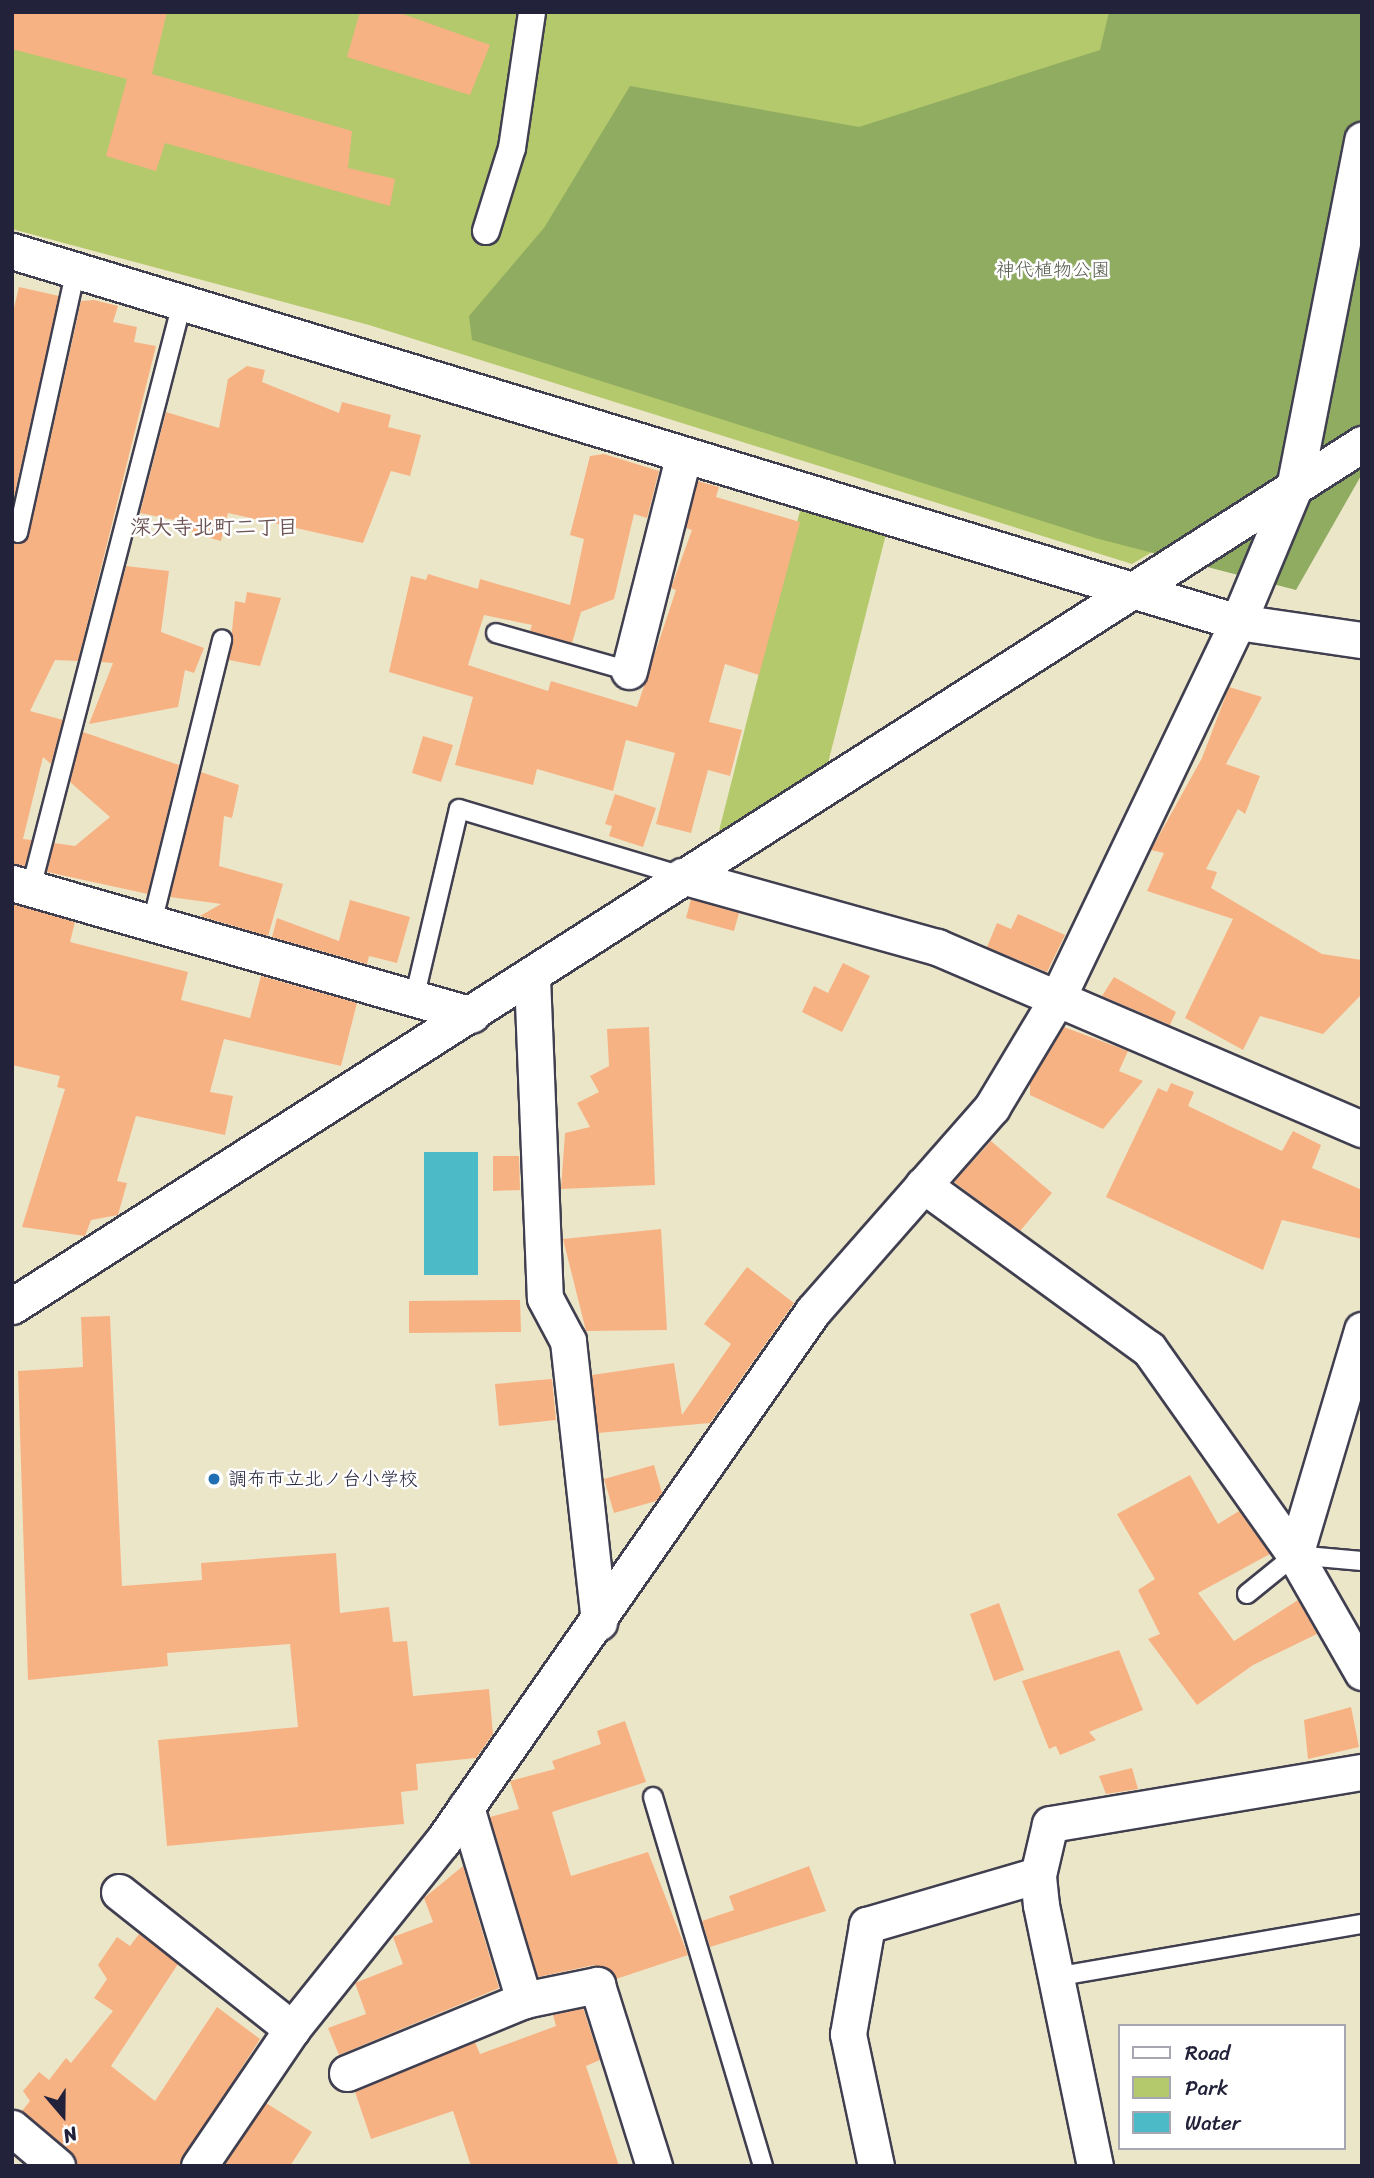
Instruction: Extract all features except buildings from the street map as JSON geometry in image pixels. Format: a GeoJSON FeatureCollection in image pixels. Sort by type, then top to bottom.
{"type":"FeatureCollection","features":[{"type":"Feature","properties":{"kind":"street"},"geometry":{"type":"LineString","coordinates":[[486,232],[512,148],[533,12]]}},
{"type":"Feature","properties":{"kind":"street"},"geometry":{"type":"LineString","coordinates":[[199,2166],[292,2029],[466,1807],[599,1622],[813,1311],[992,1107],[1058,999],[1238,622],[1294,488],[1362,140]]}},
{"type":"Feature","properties":{"kind":"street"},"geometry":{"type":"LineString","coordinates":[[12,251],[181,307],[346,348],[682,458],[1136,589],[1238,622],[1362,640]]}},
{"type":"Feature","properties":{"kind":"street"},"geometry":{"type":"LineString","coordinates":[[12,1306],[1362,444]]}},
{"type":"Feature","properties":{"kind":"street"},"geometry":{"type":"LineString","coordinates":[[629,671],[682,458]]}},
{"type":"Feature","properties":{"kind":"street"},"geometry":{"type":"LineString","coordinates":[[682,876],[937,947],[1362,1129]]}},
{"type":"Feature","properties":{"kind":"street"},"geometry":{"type":"LineString","coordinates":[[22,885],[471,1015]]}},
{"type":"Feature","properties":{"kind":"street"},"geometry":{"type":"LineString","coordinates":[[531,977],[545,1298],[568,1341],[599,1622]]}},
{"type":"Feature","properties":{"kind":"street"},"geometry":{"type":"LineString","coordinates":[[923,1185],[1149,1349],[1295,1555],[1362,1672]]}},
{"type":"Feature","properties":{"kind":"street"},"geometry":{"type":"LineString","coordinates":[[1295,1555],[1362,1330]]}},
{"type":"Feature","properties":{"kind":"street"},"geometry":{"type":"LineString","coordinates":[[1095,2166],[1060,1976],[1038,1875],[1051,1824],[1362,1772]]}},
{"type":"Feature","properties":{"kind":"street"},"geometry":{"type":"LineString","coordinates":[[466,1807],[524,2000]]}},
{"type":"Feature","properties":{"kind":"street"},"geometry":{"type":"LineString","coordinates":[[876,2166],[848,2034],[867,1925],[1038,1875]]}},
{"type":"Feature","properties":{"kind":"street"},"geometry":{"type":"LineString","coordinates":[[119,1892],[292,2029]]}},
{"type":"Feature","properties":{"kind":"street"},"geometry":{"type":"LineString","coordinates":[[347,2073],[524,2000],[597,1986],[654,2166]]}},
{"type":"Feature","properties":{"kind":"street"},"geometry":{"type":"LineString","coordinates":[[12,2128],[57,2166]]}},
{"type":"Feature","properties":{"kind":"lane"},"geometry":{"type":"LineString","coordinates":[[18,533],[76,270]]}},
{"type":"Feature","properties":{"kind":"lane"},"geometry":{"type":"LineString","coordinates":[[22,885],[181,307]]}},
{"type":"Feature","properties":{"kind":"lane"},"geometry":{"type":"LineString","coordinates":[[495,633],[629,671]]}},
{"type":"Feature","properties":{"kind":"lane"},"geometry":{"type":"LineString","coordinates":[[152,923],[222,640]]}},
{"type":"Feature","properties":{"kind":"lane"},"geometry":{"type":"LineString","coordinates":[[414,999],[459,809],[682,876]]}},
{"type":"Feature","properties":{"kind":"lane"},"geometry":{"type":"LineString","coordinates":[[1247,1594],[1295,1555],[1362,1561]]}},
{"type":"Feature","properties":{"kind":"lane"},"geometry":{"type":"LineString","coordinates":[[653,1797],[763,2166]]}},
{"type":"Feature","properties":{"kind":"lane"},"geometry":{"type":"LineString","coordinates":[[1060,1976],[1362,1924]]}},
{"type":"Feature","properties":{"kind":"green space","name":"神代植物公園"},"geometry":{"type":"Polygon","coordinates":[[[12,12],[1362,13],[1276,478],[1132,564],[369,325],[12,229],[12,12]]]}},
{"type":"Feature","properties":{"kind":"green space"},"geometry":{"type":"Polygon","coordinates":[[[1109,12],[1362,12],[1362,474],[1296,590],[1099,539],[472,340],[469,316],[544,228],[630,86],[859,127],[1100,50],[1109,12]]]}},
{"type":"Feature","properties":{"kind":"green space"},"geometry":{"type":"Polygon","coordinates":[[[801,507],[886,534],[825,775],[719,831],[801,507]]]}},
{"type":"Feature","properties":{"kind":"water"},"geometry":{"type":"Polygon","coordinates":[[[424,1152],[478,1152],[478,1275],[424,1275],[424,1152]]]}},
{"type":"Feature","properties":{"kind":"place","name":"調布市立北ノ台小学校"},"geometry":{"type":"Point","coordinates":[214,1479]}},
{"type":"Feature","properties":{"kind":"district","name":"深大寺北町二丁目"},"geometry":{"type":"Point","coordinates":[214,527]}}]}
